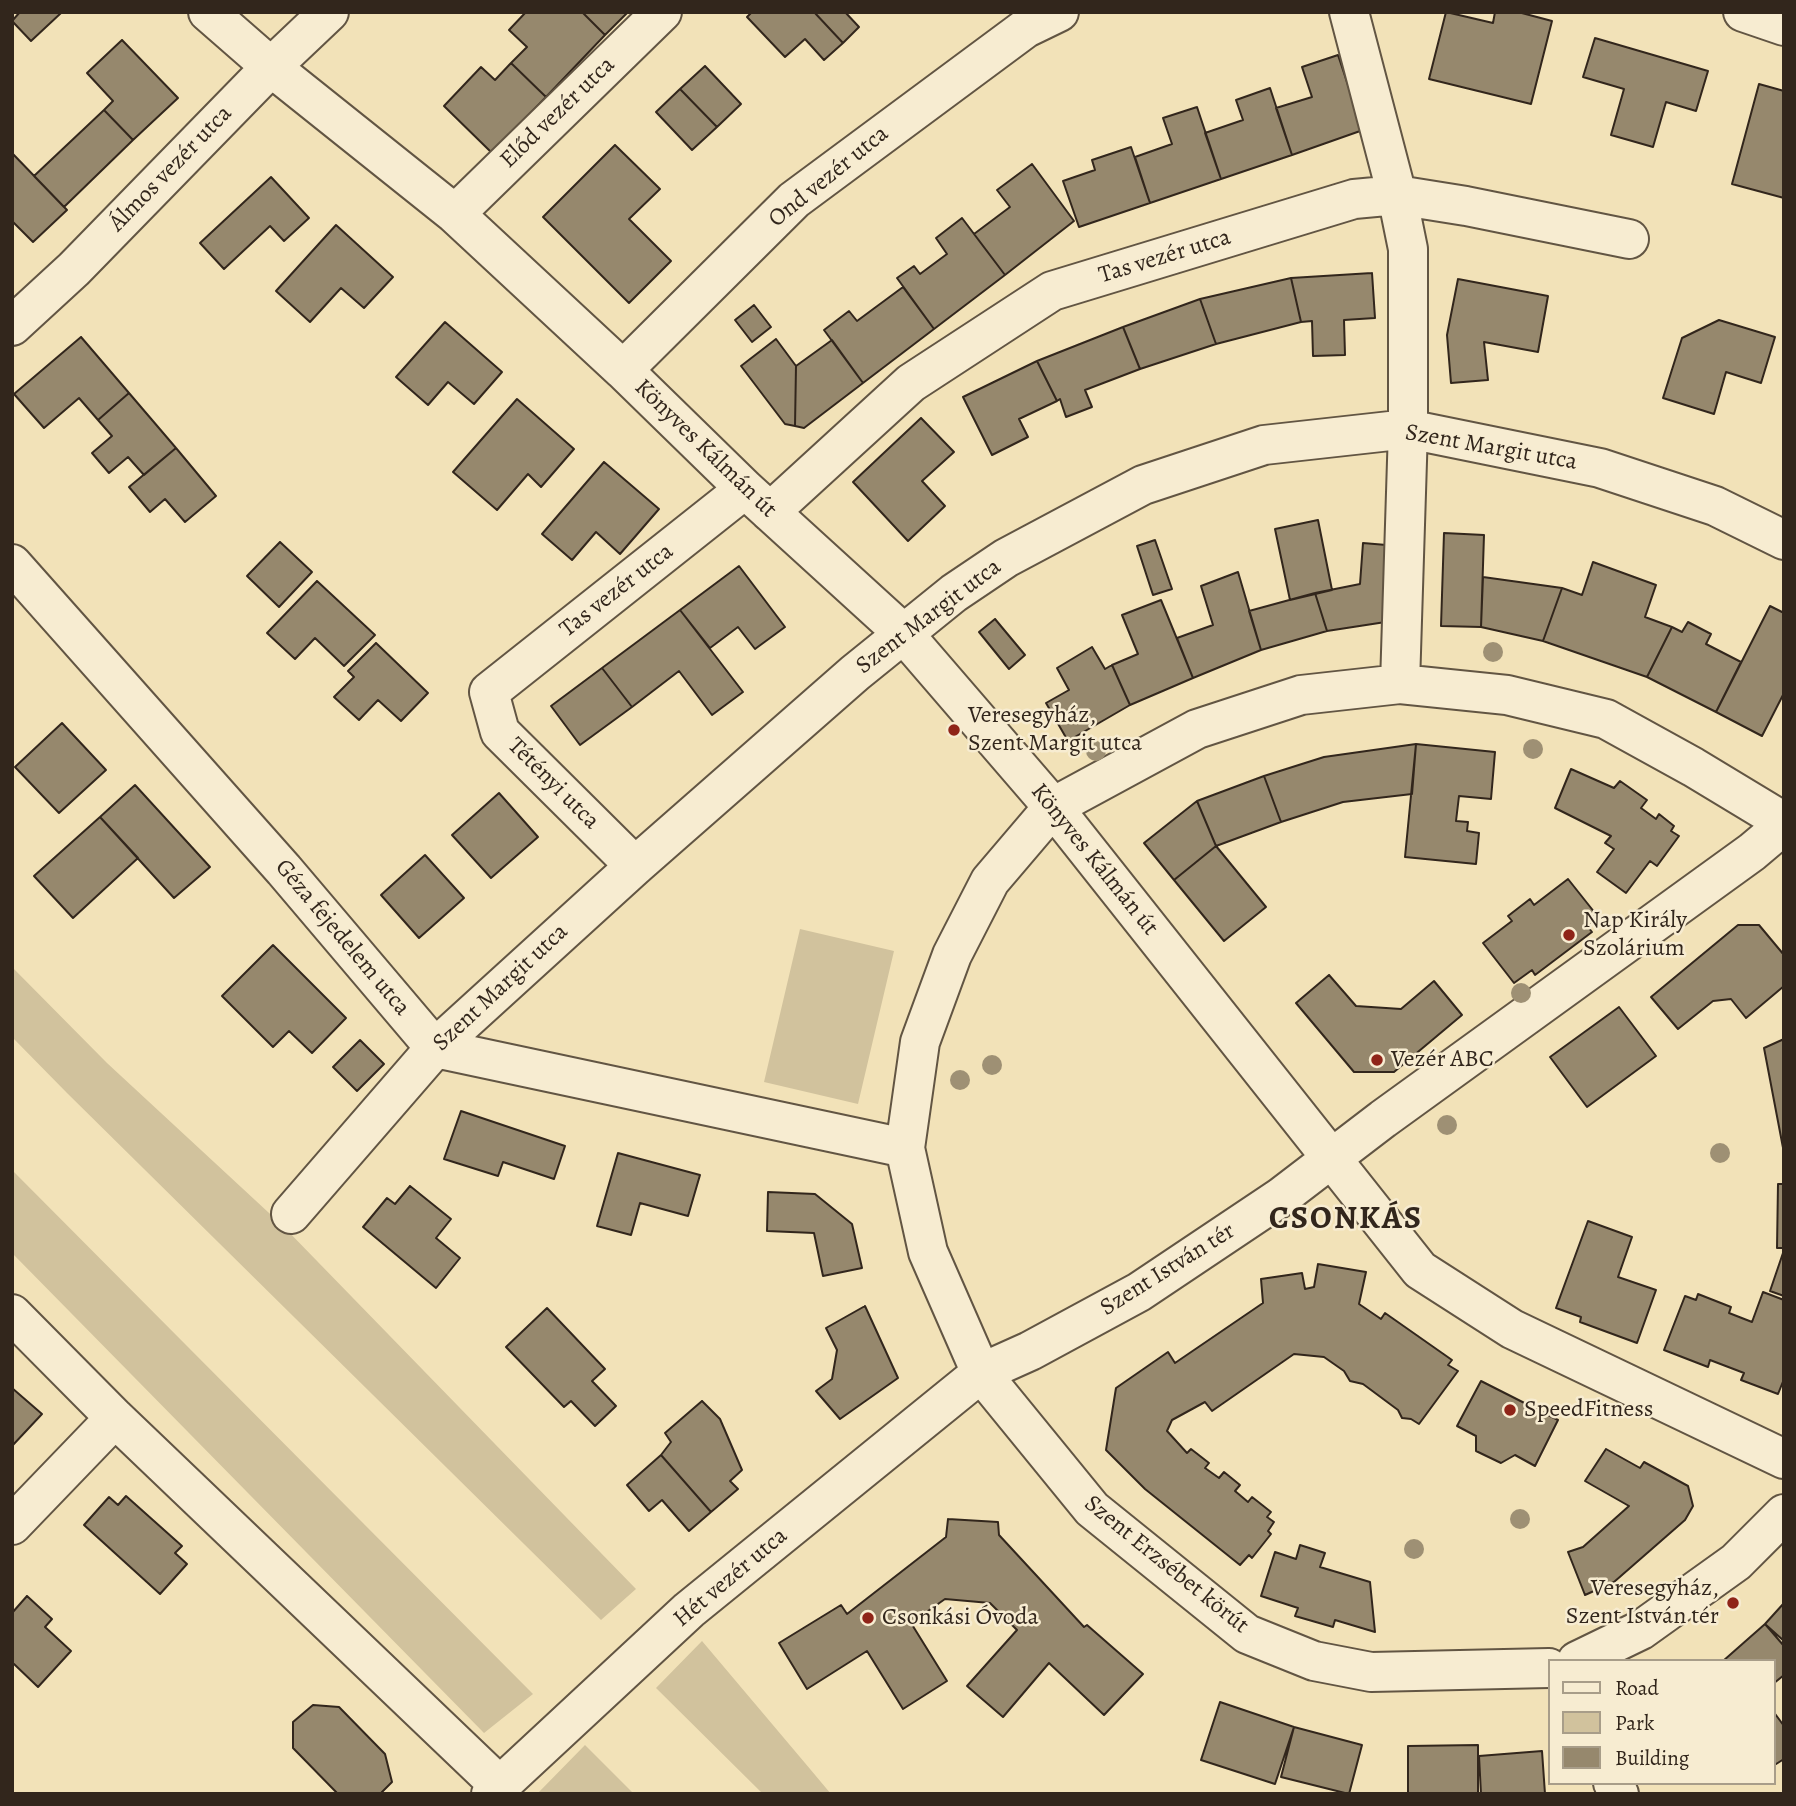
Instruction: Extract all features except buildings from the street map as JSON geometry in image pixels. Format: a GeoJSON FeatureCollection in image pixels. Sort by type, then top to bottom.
{"type":"FeatureCollection","features":[{"type":"Feature","properties":{"kind":"street","name":"Könyves Kálmán út"},"geometry":{"type":"LineString","coordinates":[[208,12],[271,67],[455,214],[623,370],[758,501],[903,633],[1054,807],[1420,1270],[1512,1329],[1784,1459]]}},
{"type":"Feature","properties":{"kind":"street","name":"Álmos vezér utca"},"geometry":{"type":"LineString","coordinates":[[12,326],[74,269],[271,67],[329,12]]}},
{"type":"Feature","properties":{"kind":"street","name":"Előd vezér utca"},"geometry":{"type":"LineString","coordinates":[[455,214],[662,12]]}},
{"type":"Feature","properties":{"kind":"street","name":"Ond vezér utca"},"geometry":{"type":"LineString","coordinates":[[623,370],[793,200],[1026,28],[1059,12]]}},
{"type":"Feature","properties":{"kind":"street"},"geometry":{"type":"LineString","coordinates":[[1349,12],[1397,195],[1408,249],[1408,429],[1400,684]]}},
{"type":"Feature","properties":{"kind":"street"},"geometry":{"type":"LineString","coordinates":[[1743,12],[1784,26]]}},
{"type":"Feature","properties":{"kind":"street","name":"Tas vezér utca"},"geometry":{"type":"LineString","coordinates":[[489,692],[758,501],[911,383],[1052,291],[1354,199],[1397,195],[1629,239]]}},
{"type":"Feature","properties":{"kind":"street","name":"Szent Margit utca"},"geometry":{"type":"LineString","coordinates":[[291,1214],[435,1048],[635,866],[903,633],[954,593],[1006,558],[1143,485],[1264,445],[1408,429],[1600,468],[1715,506],[1784,540]]}},
{"type":"Feature","properties":{"kind":"street","name":"Géza fejedelem utca"},"geometry":{"type":"LineString","coordinates":[[12,564],[285,870],[435,1048]]}},
{"type":"Feature","properties":{"kind":"street","name":"Szent Erzsébet körút"},"geometry":{"type":"LineString","coordinates":[[1548,1668],[1371,1672],[1314,1661],[1247,1634],[1092,1509],[981,1373],[928,1252],[905,1148],[920,1042],[952,955],[990,881],[1054,807],[1197,729],[1301,695],[1400,684],[1507,695],[1606,719],[1693,767],[1784,823]]}},
{"type":"Feature","properties":{"kind":"street","name":"Tétényi utca"},"geometry":{"type":"LineString","coordinates":[[489,692],[500,732],[635,866]]}},
{"type":"Feature","properties":{"kind":"street","name":"Szent István tér"},"geometry":{"type":"LineString","coordinates":[[981,1373],[1030,1351],[1139,1293],[1281,1197],[1331,1157],[1752,852],[1784,823]]}},
{"type":"Feature","properties":{"kind":"street"},"geometry":{"type":"LineString","coordinates":[[435,1048],[905,1148]]}},
{"type":"Feature","properties":{"kind":"street"},"geometry":{"type":"LineString","coordinates":[[12,1314],[495,1790]]}},
{"type":"Feature","properties":{"kind":"street","name":"Hét vezér utca"},"geometry":{"type":"LineString","coordinates":[[495,1790],[689,1610],[981,1373]]}},
{"type":"Feature","properties":{"kind":"street"},"geometry":{"type":"LineString","coordinates":[[12,1525],[115,1418]]}},
{"type":"Feature","properties":{"kind":"street"},"geometry":{"type":"LineString","coordinates":[[1581,1659],[1642,1630],[1736,1562],[1784,1514]]}},
{"type":"Feature","properties":{"kind":"green space"},"geometry":{"type":"Polygon","coordinates":[[[800,929],[894,951],[858,1104],[764,1082],[800,929]]]}},
{"type":"Feature","properties":{"kind":"green space"},"geometry":{"type":"Polygon","coordinates":[[[12,967],[107,1063],[282,1225],[636,1589],[601,1620],[67,1093],[12,1037],[12,967]]]}},
{"type":"Feature","properties":{"kind":"green space"},"geometry":{"type":"Polygon","coordinates":[[[12,1170],[533,1694],[484,1733],[12,1253],[12,1170]]]}},
{"type":"Feature","properties":{"kind":"green space"},"geometry":{"type":"Polygon","coordinates":[[[702,1641],[831,1794],[763,1794],[656,1688],[702,1641]]]}},
{"type":"Feature","properties":{"kind":"green space"},"geometry":{"type":"Polygon","coordinates":[[[585,1745],[634,1794],[537,1794],[585,1745]]]}},
{"type":"Feature","properties":{"kind":"place","name":"Veresegyház, Szent Margit utca"},"geometry":{"type":"Point","coordinates":[954,730]}},
{"type":"Feature","properties":{"kind":"place","name":"Nap Király Szolárium"},"geometry":{"type":"Point","coordinates":[1569,935]}},
{"type":"Feature","properties":{"kind":"place","name":"Vezér ABC"},"geometry":{"type":"Point","coordinates":[1377,1060]}},
{"type":"Feature","properties":{"kind":"place","name":"SpeedFitness"},"geometry":{"type":"Point","coordinates":[1510,1410]}},
{"type":"Feature","properties":{"kind":"place","name":"Veresegyház, Szent István tér"},"geometry":{"type":"Point","coordinates":[1733,1603]}},
{"type":"Feature","properties":{"kind":"place","name":"Csonkási Óvoda"},"geometry":{"type":"Point","coordinates":[868,1618]}},
{"type":"Feature","properties":{"kind":"district","name":"CSONKÁS"},"geometry":{"type":"Point","coordinates":[1346,1220]}}]}
